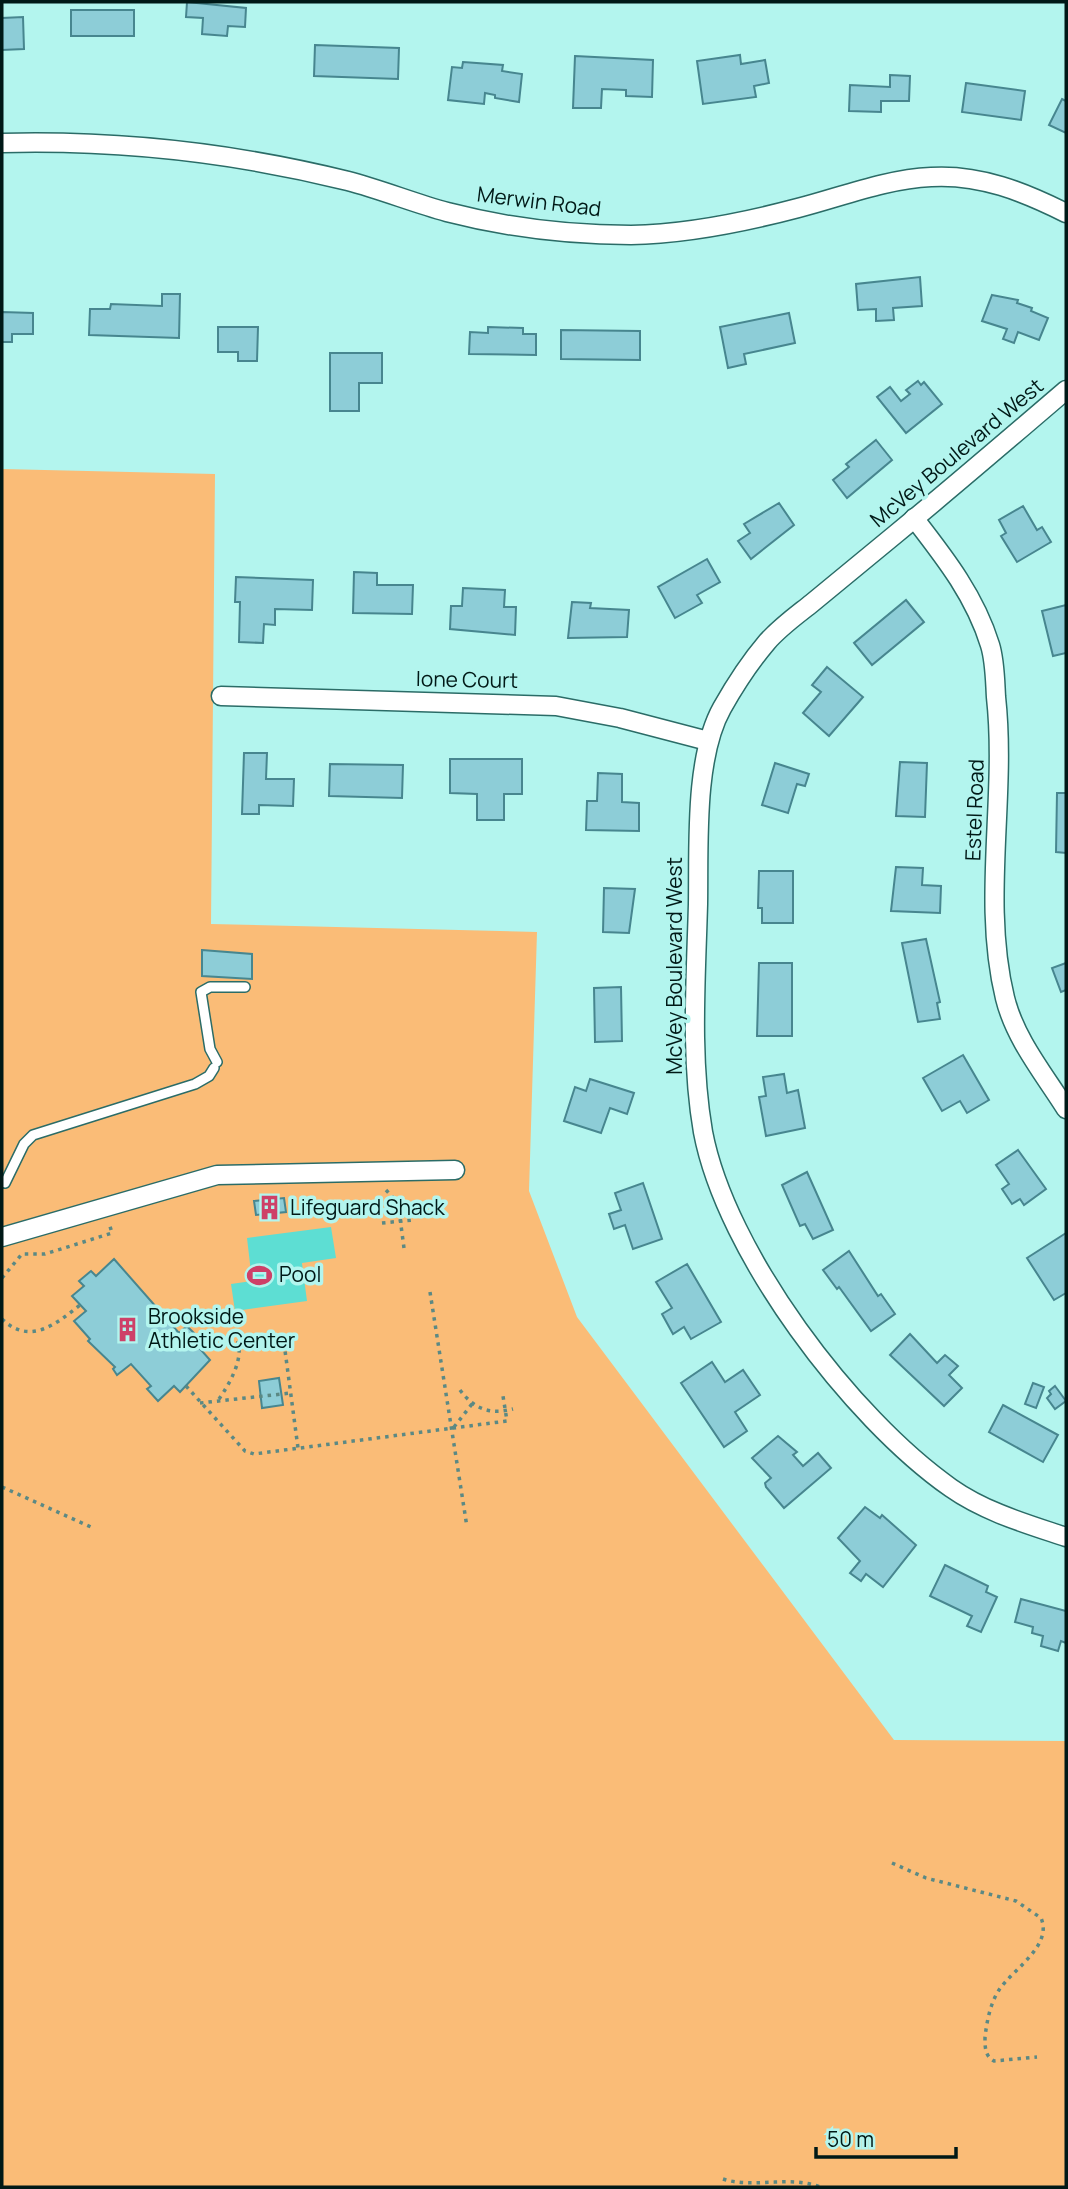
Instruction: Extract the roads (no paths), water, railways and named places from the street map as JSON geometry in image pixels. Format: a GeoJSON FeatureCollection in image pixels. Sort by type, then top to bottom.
{"type":"FeatureCollection","features":[{"type":"Feature","properties":{"kind":"street","name":"Merwin Road"},"geometry":{"type":"LineString","coordinates":[[2,143],[77,142],[191,151],[349,182],[450,213],[553,230],[632,235],[716,226],[800,208],[863,189],[929,177],[995,184],[1066,213]]}},
{"type":"Feature","properties":{"kind":"street","name":"McVey Boulevard West"},"geometry":{"type":"LineString","coordinates":[[1066,390],[769,639],[720,712],[708,741],[699,828],[695,1032],[697,1090],[704,1135],[718,1183],[758,1268],[781,1302],[848,1393],[889,1437],[954,1490],[1001,1514],[1066,1537]]}},
{"type":"Feature","properties":{"kind":"street","name":"Estel Road"},"geometry":{"type":"LineString","coordinates":[[914,519],[974,602],[991,648],[1001,737],[995,895],[998,963],[1006,1000],[1020,1039],[1066,1109]]}},
{"type":"Feature","properties":{"kind":"street","name":"Ione Court"},"geometry":{"type":"LineString","coordinates":[[221,696],[556,706],[620,718],[708,741]]}},
{"type":"Feature","properties":{"kind":"street"},"geometry":{"type":"LineString","coordinates":[[2,1237],[217,1175],[455,1170]]}},
{"type":"Feature","properties":{"kind":"lane"},"geometry":{"type":"LineString","coordinates":[[5,1183],[24,1144],[33,1135],[195,1084],[209,1076],[216,1065],[210,1049],[201,992],[210,987],[245,988]]}},
{"type":"Feature","properties":{"kind":"water"},"geometry":{"type":"Polygon","coordinates":[[[331,1227],[336,1258],[302,1263],[307,1301],[235,1311],[231,1284],[252,1281],[247,1238],[331,1227]]]}},
{"type":"Feature","properties":{"kind":"place","name":"Lifeguard Shack"},"geometry":{"type":"Point","coordinates":[270,1208]}},
{"type":"Feature","properties":{"kind":"place","name":"Pool"},"geometry":{"type":"Point","coordinates":[259,1275]}},
{"type":"Feature","properties":{"kind":"place","name":"Brookside Athletic Center"},"geometry":{"type":"Point","coordinates":[128,1329]}}]}
